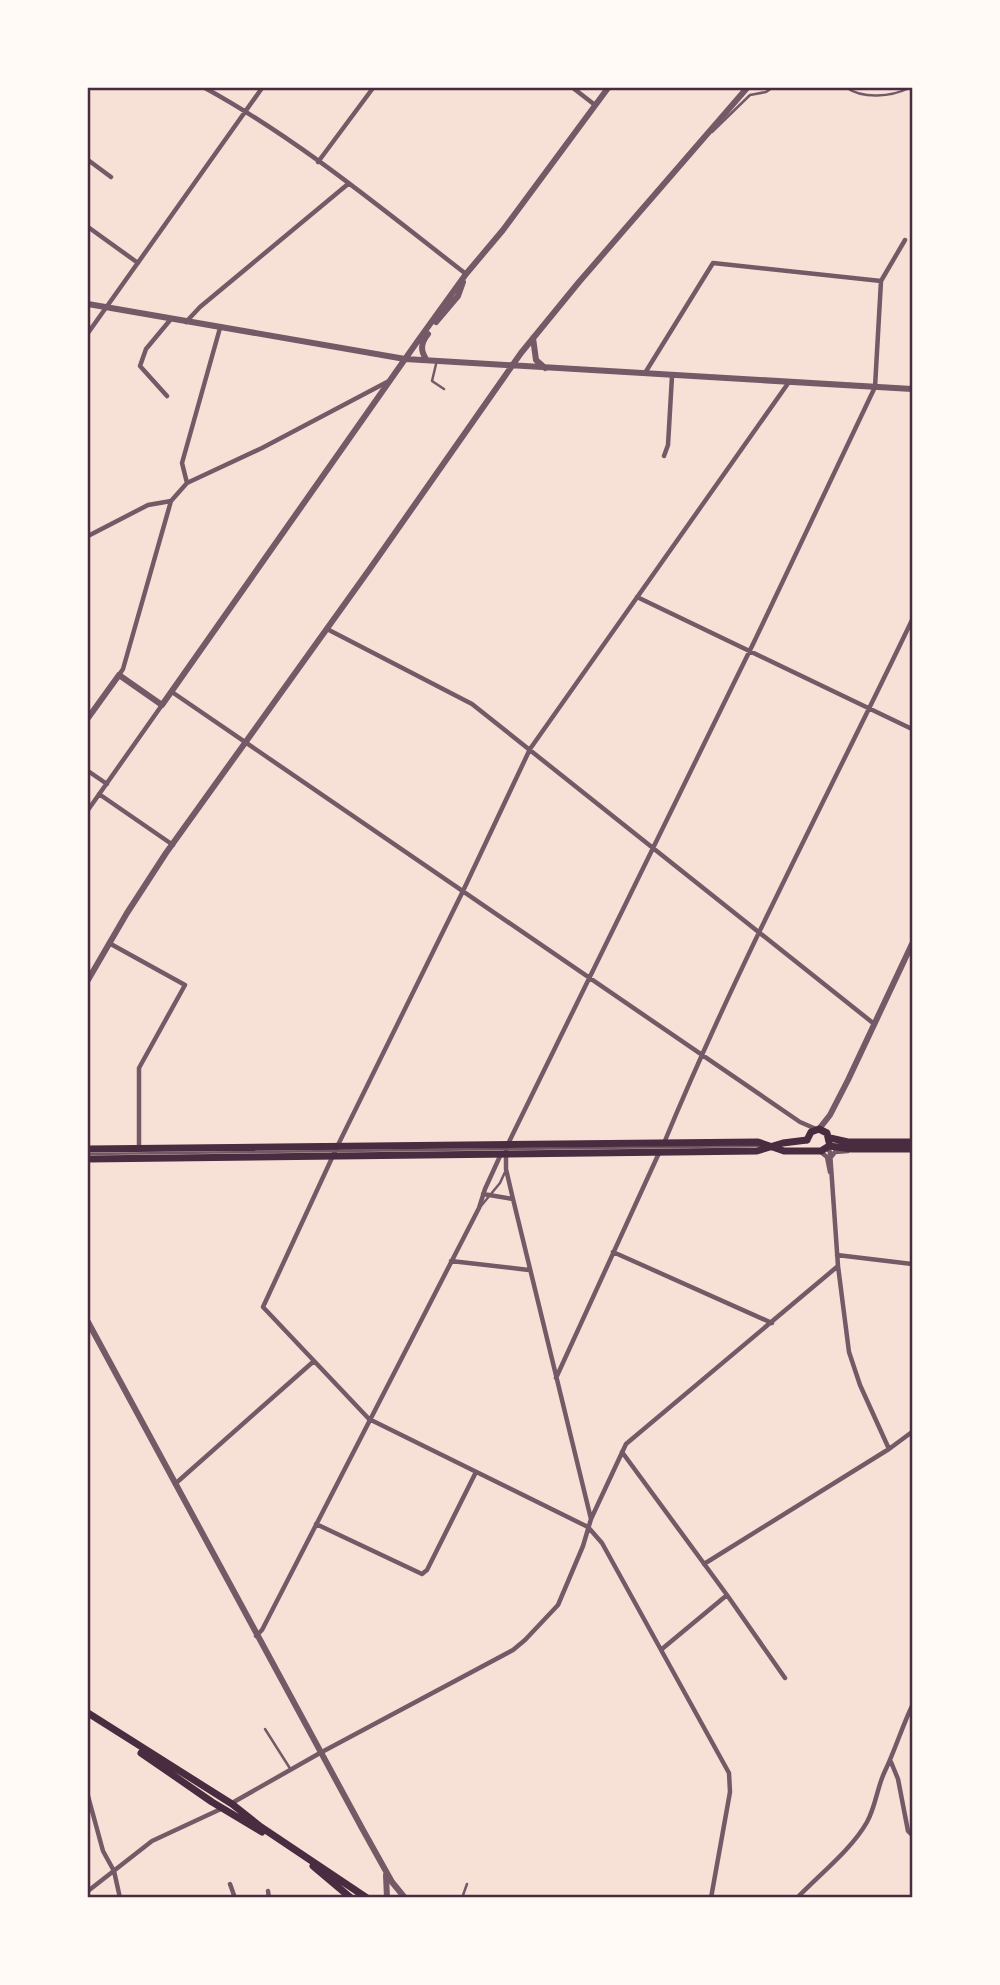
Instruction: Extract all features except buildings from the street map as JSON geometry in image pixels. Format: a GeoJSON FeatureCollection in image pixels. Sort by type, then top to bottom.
{"type":"FeatureCollection","features":[{"type":"Feature","properties":{"kind":"main road"},"geometry":{"type":"LineString","coordinates":[[88,1157],[335,1151],[757,1151],[807,1138],[818,1129],[827,1143],[852,1149],[912,1149]]}},
{"type":"Feature","properties":{"kind":"main road"},"geometry":{"type":"LineString","coordinates":[[807,1138],[812,1150]]}},
{"type":"Feature","properties":{"kind":"main road"},"geometry":{"type":"LineString","coordinates":[[88,1149],[506,1150],[758,1142],[784,1151],[812,1150],[827,1143],[912,1142]]}},
{"type":"Feature","properties":{"kind":"main road"},"geometry":{"type":"LineString","coordinates":[[88,1716],[232,1804],[261,1827],[367,1898]]}},
{"type":"Feature","properties":{"kind":"main road"},"geometry":{"type":"LineString","coordinates":[[88,1716],[223,1808],[312,1864],[351,1898]]}},
{"type":"Feature","properties":{"kind":"main road"},"geometry":{"type":"LineString","coordinates":[[223,1808],[229,1807],[248,1815]]}},
{"type":"Feature","properties":{"kind":"street"},"geometry":{"type":"LineString","coordinates":[[205,88],[246,110],[466,274]]}},
{"type":"Feature","properties":{"kind":"street"},"geometry":{"type":"LineString","coordinates":[[88,333],[262,88]]}},
{"type":"Feature","properties":{"kind":"street"},"geometry":{"type":"LineString","coordinates":[[318,162],[373,88]]}},
{"type":"Feature","properties":{"kind":"street"},"geometry":{"type":"LineString","coordinates":[[573,88],[595,105]]}},
{"type":"Feature","properties":{"kind":"street"},"geometry":{"type":"LineString","coordinates":[[88,810],[466,274],[503,230],[608,88]]}},
{"type":"Feature","properties":{"kind":"street"},"geometry":{"type":"LineString","coordinates":[[88,980],[173,846],[533,337],[747,88]]}},
{"type":"Feature","properties":{"kind":"street"},"geometry":{"type":"LineString","coordinates":[[88,160],[111,177]]}},
{"type":"Feature","properties":{"kind":"street"},"geometry":{"type":"LineString","coordinates":[[186,322],[200,307],[348,184]]}},
{"type":"Feature","properties":{"kind":"street"},"geometry":{"type":"LineString","coordinates":[[88,227],[138,262]]}},
{"type":"Feature","properties":{"kind":"street"},"geometry":{"type":"LineString","coordinates":[[256,1636],[262,1630],[486,1194],[875,387],[881,281],[905,240]]}},
{"type":"Feature","properties":{"kind":"street"},"geometry":{"type":"LineString","coordinates":[[645,373],[713,263],[881,281]]}},
{"type":"Feature","properties":{"kind":"street"},"geometry":{"type":"LineString","coordinates":[[426,359],[422,353],[423,340],[458,296],[466,274]]}},
{"type":"Feature","properties":{"kind":"street"},"geometry":{"type":"LineString","coordinates":[[88,304],[405,359],[912,389]]}},
{"type":"Feature","properties":{"kind":"street"},"geometry":{"type":"LineString","coordinates":[[167,396],[140,366],[146,349],[171,319]]}},
{"type":"Feature","properties":{"kind":"street"},"geometry":{"type":"LineString","coordinates":[[187,483],[182,463],[220,328]]}},
{"type":"Feature","properties":{"kind":"street"},"geometry":{"type":"LineString","coordinates":[[533,337],[536,360],[543,368],[547,368]]}},
{"type":"Feature","properties":{"kind":"street"},"geometry":{"type":"LineString","coordinates":[[664,456],[668,445],[672,376]]}},
{"type":"Feature","properties":{"kind":"street"},"geometry":{"type":"LineString","coordinates":[[89,713],[123,669],[171,501],[187,483],[262,448],[390,380]]}},
{"type":"Feature","properties":{"kind":"street"},"geometry":{"type":"LineString","coordinates":[[711,1898],[730,1792],[729,1773],[602,1543],[588,1527],[369,1419],[263,1307],[335,1151],[530,749],[789,381]]}},
{"type":"Feature","properties":{"kind":"street"},"geometry":{"type":"LineString","coordinates":[[88,536],[148,505],[171,501]]}},
{"type":"Feature","properties":{"kind":"street"},"geometry":{"type":"LineString","coordinates":[[637,597],[912,729]]}},
{"type":"Feature","properties":{"kind":"street"},"geometry":{"type":"LineString","coordinates":[[664,1144],[757,933],[912,620]]}},
{"type":"Feature","properties":{"kind":"street"},"geometry":{"type":"LineString","coordinates":[[327,628],[472,704],[873,1023]]}},
{"type":"Feature","properties":{"kind":"street"},"geometry":{"type":"LineString","coordinates":[[119,675],[162,705]]}},
{"type":"Feature","properties":{"kind":"street"},"geometry":{"type":"LineString","coordinates":[[172,692],[800,1122],[818,1129],[830,1115],[912,944]]}},
{"type":"Feature","properties":{"kind":"street"},"geometry":{"type":"LineString","coordinates":[[88,771],[107,784]]}},
{"type":"Feature","properties":{"kind":"street"},"geometry":{"type":"LineString","coordinates":[[99,794],[173,846]]}},
{"type":"Feature","properties":{"kind":"street"},"geometry":{"type":"LineString","coordinates":[[109,943],[185,985],[139,1068],[139,1148]]}},
{"type":"Feature","properties":{"kind":"street"},"geometry":{"type":"LineString","coordinates":[[830,1115],[827,1157],[849,1352],[860,1385],[889,1449]]}},
{"type":"Feature","properties":{"kind":"street"},"geometry":{"type":"LineString","coordinates":[[800,1122],[807,1138]]}},
{"type":"Feature","properties":{"kind":"street"},"geometry":{"type":"LineString","coordinates":[[827,1143],[831,1159],[830,1173]]}},
{"type":"Feature","properties":{"kind":"street"},"geometry":{"type":"LineString","coordinates":[[831,1159],[835,1152],[852,1149]]}},
{"type":"Feature","properties":{"kind":"street"},"geometry":{"type":"LineString","coordinates":[[506,1150],[506,1169],[529,1270],[591,1520]]}},
{"type":"Feature","properties":{"kind":"street"},"geometry":{"type":"LineString","coordinates":[[556,1379],[659,1153]]}},
{"type":"Feature","properties":{"kind":"street"},"geometry":{"type":"LineString","coordinates":[[486,1194],[513,1199]]}},
{"type":"Feature","properties":{"kind":"street"},"geometry":{"type":"LineString","coordinates":[[613,1252],[772,1323]]}},
{"type":"Feature","properties":{"kind":"street"},"geometry":{"type":"LineString","coordinates":[[838,1255],[912,1264]]}},
{"type":"Feature","properties":{"kind":"street"},"geometry":{"type":"LineString","coordinates":[[451,1261],[529,1270]]}},
{"type":"Feature","properties":{"kind":"street"},"geometry":{"type":"LineString","coordinates":[[232,1804],[320,1753],[513,1650],[525,1640],[558,1605],[591,1520],[622,1452],[633,1438],[838,1266]]}},
{"type":"Feature","properties":{"kind":"street"},"geometry":{"type":"LineString","coordinates":[[88,1322],[320,1753],[386,1871],[405,1898]]}},
{"type":"Feature","properties":{"kind":"street"},"geometry":{"type":"LineString","coordinates":[[175,1484],[314,1361]]}},
{"type":"Feature","properties":{"kind":"street"},"geometry":{"type":"LineString","coordinates":[[704,1564],[912,1432]]}},
{"type":"Feature","properties":{"kind":"street"},"geometry":{"type":"LineString","coordinates":[[622,1452],[785,1678]]}},
{"type":"Feature","properties":{"kind":"street"},"geometry":{"type":"LineString","coordinates":[[316,1524],[422,1574],[427,1570],[476,1472]]}},
{"type":"Feature","properties":{"kind":"street"},"geometry":{"type":"LineString","coordinates":[[662,1649],[727,1595]]}},
{"type":"Feature","properties":{"kind":"street"},"geometry":{"type":"LineString","coordinates":[[797,1898],[860,1833],[869,1820],[885,1771],[912,1706]]}},
{"type":"Feature","properties":{"kind":"street"},"geometry":{"type":"LineString","coordinates":[[891,1762],[898,1779],[908,1831],[912,1835]]}},
{"type":"Feature","properties":{"kind":"street"},"geometry":{"type":"LineString","coordinates":[[88,1796],[103,1851],[114,1871],[120,1898]]}},
{"type":"Feature","properties":{"kind":"street"},"geometry":{"type":"LineString","coordinates":[[88,1891],[152,1841],[223,1808]]}},
{"type":"Feature","properties":{"kind":"street"},"geometry":{"type":"LineString","coordinates":[[386,1871],[387,1898]]}},
{"type":"Feature","properties":{"kind":"street"},"geometry":{"type":"LineString","coordinates":[[230,1884],[235,1898]]}},
{"type":"Feature","properties":{"kind":"street"},"geometry":{"type":"LineString","coordinates":[[268,1891],[269,1898]]}},
{"type":"Feature","properties":{"kind":"lane"},"geometry":{"type":"LineString","coordinates":[[702,141],[724,123],[750,95],[772,88]]}},
{"type":"Feature","properties":{"kind":"lane"},"geometry":{"type":"LineString","coordinates":[[847,88],[859,95],[909,88]]}},
{"type":"Feature","properties":{"kind":"lane"},"geometry":{"type":"LineString","coordinates":[[438,360],[432,381],[444,389]]}},
{"type":"Feature","properties":{"kind":"lane"},"geometry":{"type":"LineString","coordinates":[[506,1150],[772,1146]]}},
{"type":"Feature","properties":{"kind":"lane"},"geometry":{"type":"LineString","coordinates":[[486,1194],[503,1179],[506,1169]]}},
{"type":"Feature","properties":{"kind":"lane"},"geometry":{"type":"LineString","coordinates":[[264,1729],[291,1770]]}},
{"type":"Feature","properties":{"kind":"lane"},"geometry":{"type":"LineString","coordinates":[[462,1898],[467,1884]]}}]}
